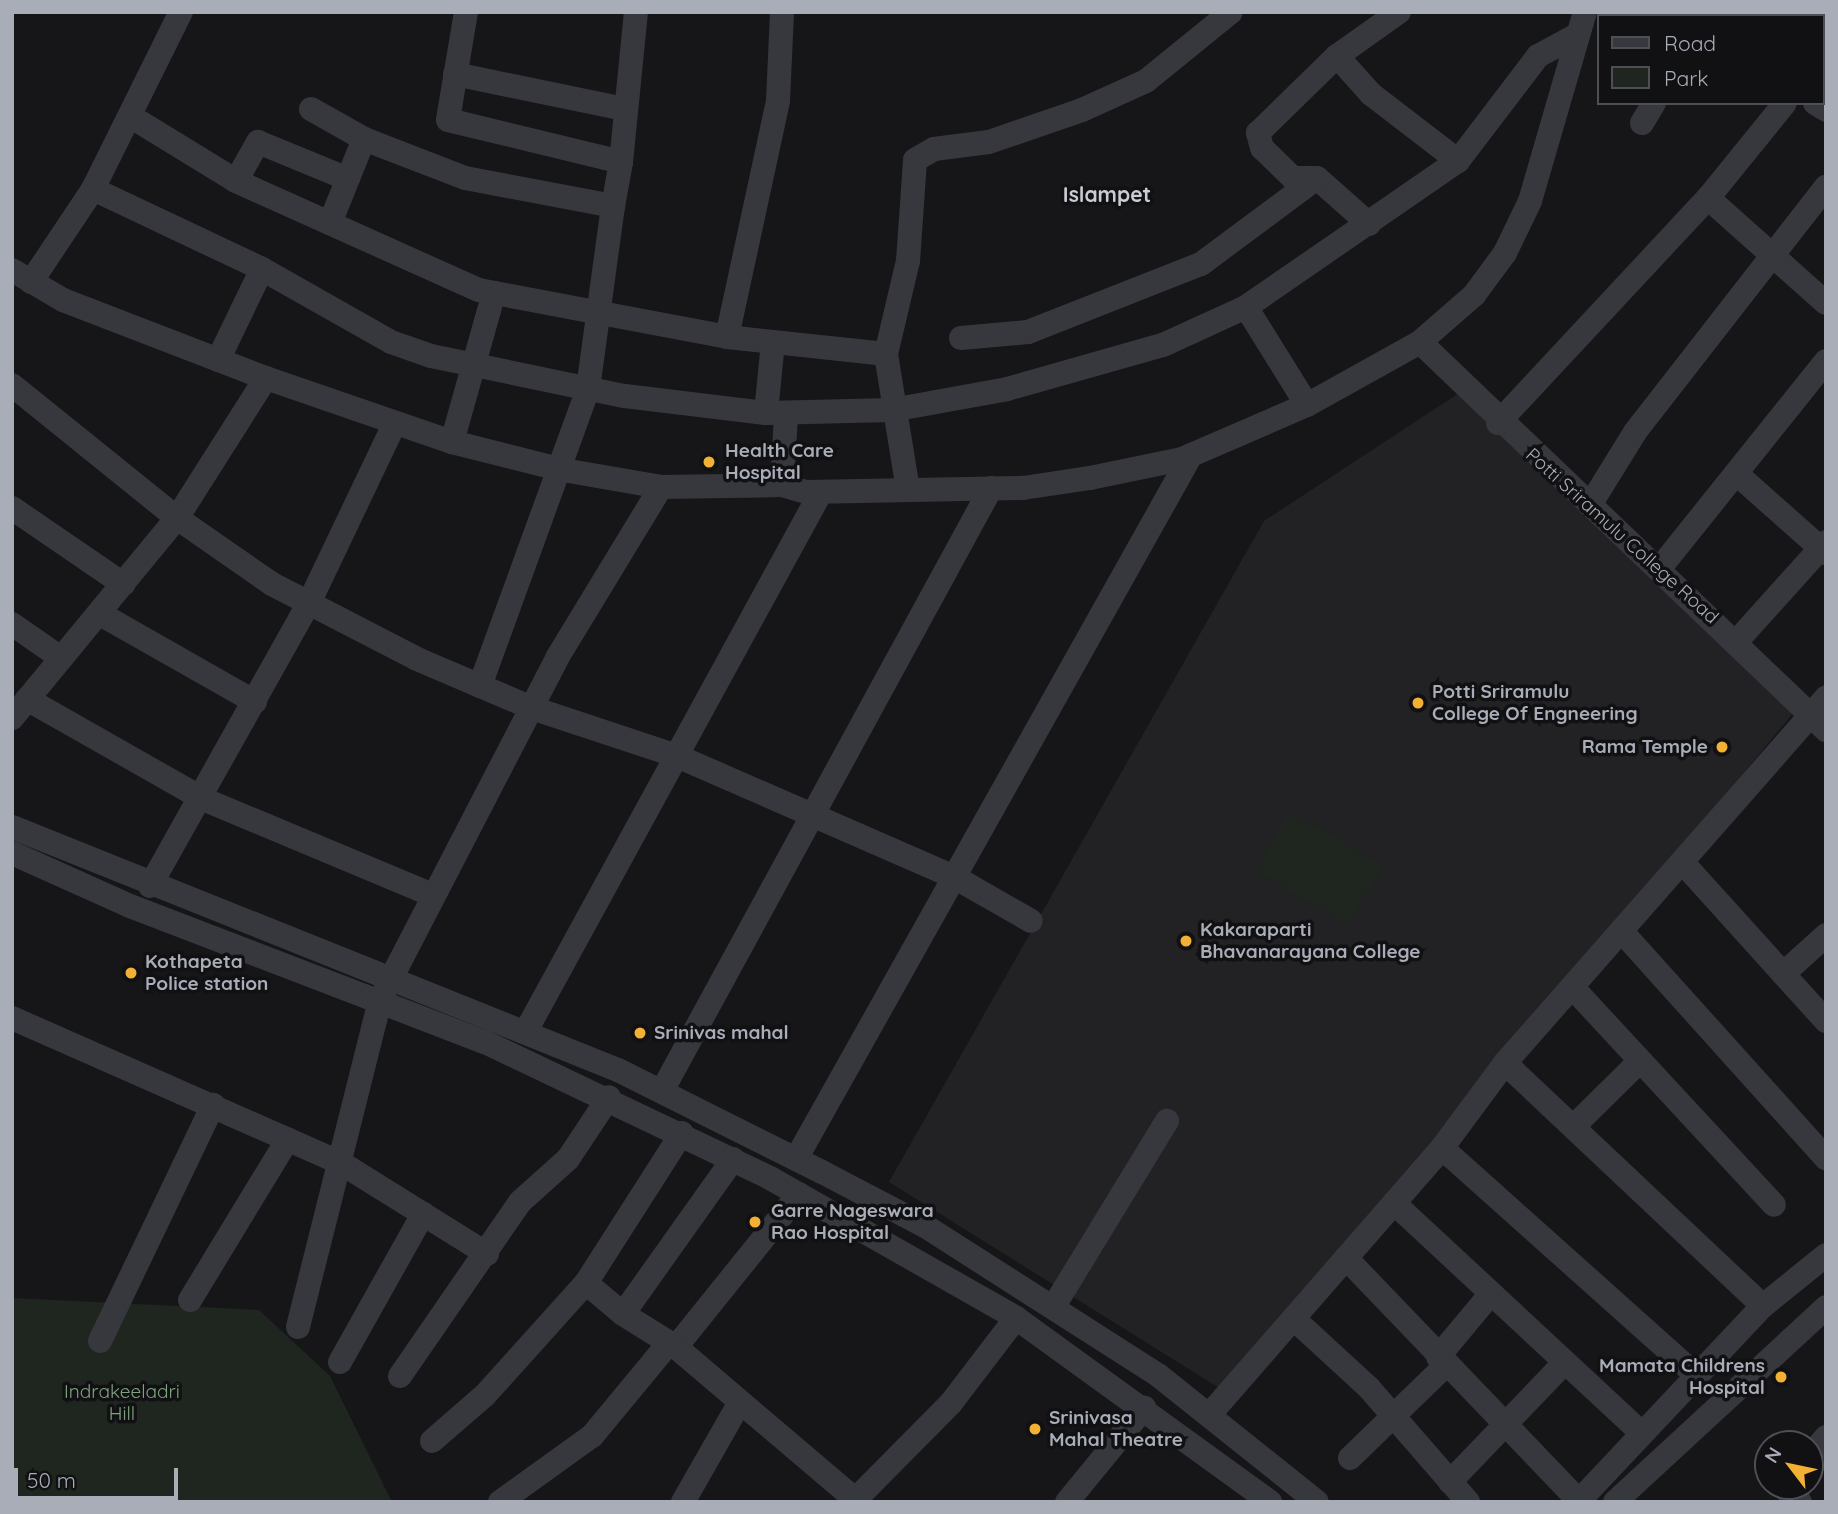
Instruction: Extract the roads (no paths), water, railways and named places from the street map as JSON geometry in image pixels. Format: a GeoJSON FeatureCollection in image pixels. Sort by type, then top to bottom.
{"type":"FeatureCollection","features":[{"type":"Feature","properties":{"kind":"street"},"geometry":{"type":"LineString","coordinates":[[181,12],[93,188],[18,276],[218,360],[452,442],[563,470],[662,487],[782,485],[821,492],[991,488],[1090,478],[1191,455],[1307,405],[1420,342],[1474,295],[1505,253],[1530,201],[1581,24]]}},
{"type":"Feature","properties":{"kind":"street"},"geometry":{"type":"LineString","coordinates":[[466,12],[449,120],[621,162]]}},
{"type":"Feature","properties":{"kind":"street"},"geometry":{"type":"LineString","coordinates":[[480,686],[563,470],[588,389],[621,162],[624,109],[636,12]]}},
{"type":"Feature","properties":{"kind":"street"},"geometry":{"type":"LineString","coordinates":[[727,337],[778,101],[782,12]]}},
{"type":"Feature","properties":{"kind":"street"},"geometry":{"type":"LineString","coordinates":[[908,490],[892,410],[886,354],[908,261],[915,160],[933,149],[1001,138],[1133,87],[1231,12]]}},
{"type":"Feature","properties":{"kind":"street"},"geometry":{"type":"LineString","coordinates":[[1369,224],[1317,178],[1293,177],[1262,148],[1258,133],[1337,56],[1398,12]]}},
{"type":"Feature","properties":{"kind":"street"},"geometry":{"type":"LineString","coordinates":[[93,188],[262,270],[391,342],[474,368],[588,389],[776,414],[892,410],[1007,389],[1163,345],[1246,307],[1458,161],[1538,56],[1581,24]]}},
{"type":"Feature","properties":{"kind":"street"},"geometry":{"type":"LineString","coordinates":[[1337,56],[1371,94],[1458,161]]}},
{"type":"Feature","properties":{"kind":"street"},"geometry":{"type":"LineString","coordinates":[[456,74],[624,109]]}},
{"type":"Feature","properties":{"kind":"street"},"geometry":{"type":"LineString","coordinates":[[1498,423],[1708,198],[1782,105]]}},
{"type":"Feature","properties":{"kind":"street"},"geometry":{"type":"LineString","coordinates":[[311,109],[364,139],[465,178],[613,206]]}},
{"type":"Feature","properties":{"kind":"street"},"geometry":{"type":"LineString","coordinates":[[130,116],[236,181],[330,223],[426,271],[494,293],[600,316],[727,337],[886,354]]}},
{"type":"Feature","properties":{"kind":"street"},"geometry":{"type":"LineString","coordinates":[[330,223],[364,139]]}},
{"type":"Feature","properties":{"kind":"street"},"geometry":{"type":"LineString","coordinates":[[236,181],[258,142],[348,179]]}},
{"type":"Feature","properties":{"kind":"street"},"geometry":{"type":"LineString","coordinates":[[961,338],[1028,332],[1201,264],[1317,178]]}},
{"type":"Feature","properties":{"kind":"street"},"geometry":{"type":"LineString","coordinates":[[1590,505],[1635,432],[1826,187]]}},
{"type":"Feature","properties":{"kind":"street"},"geometry":{"type":"LineString","coordinates":[[1708,198],[1826,303]]}},
{"type":"Feature","properties":{"kind":"street"},"geometry":{"type":"LineString","coordinates":[[218,360],[262,270]]}},
{"type":"Feature","properties":{"kind":"street"},"geometry":{"type":"LineString","coordinates":[[452,442],[494,293]]}},
{"type":"Feature","properties":{"kind":"street"},"geometry":{"type":"LineString","coordinates":[[1246,307],[1307,405]]}},
{"type":"Feature","properties":{"kind":"street"},"geometry":{"type":"LineString","coordinates":[[773,342],[782,485]]}},
{"type":"Feature","properties":{"kind":"street","name":"Potti Sriramulu College Road"},"geometry":{"type":"LineString","coordinates":[[1420,342],[1498,423],[1737,641],[1821,713]]}},
{"type":"Feature","properties":{"kind":"street"},"geometry":{"type":"LineString","coordinates":[[1660,568],[1826,361]]}},
{"type":"Feature","properties":{"kind":"street"},"geometry":{"type":"LineString","coordinates":[[266,378],[177,519],[123,584],[102,615],[61,657],[20,709],[203,799],[433,895]]}},
{"type":"Feature","properties":{"kind":"street"},"geometry":{"type":"LineString","coordinates":[[12,385],[177,519],[309,603],[480,686],[532,708],[677,756],[956,878],[1031,920]]}},
{"type":"Feature","properties":{"kind":"street"},"geometry":{"type":"LineString","coordinates":[[150,886],[203,799],[309,603],[395,423]]}},
{"type":"Feature","properties":{"kind":"street"},"geometry":{"type":"LineString","coordinates":[[796,1159],[1191,455]]}},
{"type":"Feature","properties":{"kind":"street"},"geometry":{"type":"LineString","coordinates":[[1737,641],[1824,548],[1738,474]]}},
{"type":"Feature","properties":{"kind":"street"},"geometry":{"type":"LineString","coordinates":[[298,1327],[385,988],[532,708],[662,487]]}},
{"type":"Feature","properties":{"kind":"street"},"geometry":{"type":"LineString","coordinates":[[662,1091],[816,818],[991,488]]}},
{"type":"Feature","properties":{"kind":"street"},"geometry":{"type":"LineString","coordinates":[[526,1031],[821,492]]}},
{"type":"Feature","properties":{"kind":"street"},"geometry":{"type":"LineString","coordinates":[[12,508],[123,584]]}},
{"type":"Feature","properties":{"kind":"street"},"geometry":{"type":"LineString","coordinates":[[102,615],[255,702]]}},
{"type":"Feature","properties":{"kind":"street"},"geometry":{"type":"LineString","coordinates":[[12,624],[61,657]]}},
{"type":"Feature","properties":{"kind":"street"},"geometry":{"type":"LineString","coordinates":[[1210,1414],[1442,1148],[1505,1063],[1821,713]]}},
{"type":"Feature","properties":{"kind":"street"},"geometry":{"type":"LineString","coordinates":[[12,827],[385,988],[682,1133],[799,1194],[1016,1318],[1144,1408],[1245,1494],[1270,1502]]}},
{"type":"Feature","properties":{"kind":"street"},"geometry":{"type":"LineString","coordinates":[[12,853],[130,906],[526,1031],[662,1091],[925,1226],[1054,1306],[1210,1414],[1317,1502]]}},
{"type":"Feature","properties":{"kind":"street"},"geometry":{"type":"LineString","coordinates":[[1684,864],[1826,1021]]}},
{"type":"Feature","properties":{"kind":"street"},"geometry":{"type":"LineString","coordinates":[[1624,934],[1826,1158]]}},
{"type":"Feature","properties":{"kind":"street"},"geometry":{"type":"LineString","coordinates":[[1783,974],[1826,935]]}},
{"type":"Feature","properties":{"kind":"street"},"geometry":{"type":"LineString","coordinates":[[1574,989],[1774,1205]]}},
{"type":"Feature","properties":{"kind":"street"},"geometry":{"type":"LineString","coordinates":[[12,1018],[341,1163],[488,1254]]}},
{"type":"Feature","properties":{"kind":"street"},"geometry":{"type":"LineString","coordinates":[[1574,1126],[1640,1061]]}},
{"type":"Feature","properties":{"kind":"street"},"geometry":{"type":"LineString","coordinates":[[1505,1063],[1763,1306]]}},
{"type":"Feature","properties":{"kind":"street"},"geometry":{"type":"LineString","coordinates":[[400,1376],[488,1254],[520,1202],[568,1159],[608,1097]]}},
{"type":"Feature","properties":{"kind":"street"},"geometry":{"type":"LineString","coordinates":[[100,1341],[213,1105]]}},
{"type":"Feature","properties":{"kind":"street"},"geometry":{"type":"LineString","coordinates":[[1054,1306],[1167,1121]]}},
{"type":"Feature","properties":{"kind":"street"},"geometry":{"type":"LineString","coordinates":[[432,1441],[485,1395],[586,1283],[682,1133]]}},
{"type":"Feature","properties":{"kind":"street"},"geometry":{"type":"LineString","coordinates":[[190,1300],[288,1139]]}},
{"type":"Feature","properties":{"kind":"street"},"geometry":{"type":"LineString","coordinates":[[1442,1148],[1698,1377]]}},
{"type":"Feature","properties":{"kind":"street"},"geometry":{"type":"LineString","coordinates":[[623,1314],[733,1159]]}},
{"type":"Feature","properties":{"kind":"street"},"geometry":{"type":"LineString","coordinates":[[500,1502],[592,1436],[673,1345],[799,1194]]}},
{"type":"Feature","properties":{"kind":"street"},"geometry":{"type":"LineString","coordinates":[[1394,1203],[1488,1297],[1639,1431]]}},
{"type":"Feature","properties":{"kind":"street"},"geometry":{"type":"LineString","coordinates":[[340,1362],[423,1214]]}},
{"type":"Feature","properties":{"kind":"street"},"geometry":{"type":"LineString","coordinates":[[1346,1258],[1579,1501],[1639,1431],[1698,1377],[1763,1306],[1826,1255]]}},
{"type":"Feature","properties":{"kind":"street"},"geometry":{"type":"LineString","coordinates":[[586,1283],[623,1314],[673,1345],[855,1501],[951,1403],[1016,1318]]}},
{"type":"Feature","properties":{"kind":"street"},"geometry":{"type":"LineString","coordinates":[[1350,1458],[1442,1361],[1488,1297]]}},
{"type":"Feature","properties":{"kind":"street"},"geometry":{"type":"LineString","coordinates":[[1615,1502],[1826,1307]]}},
{"type":"Feature","properties":{"kind":"street"},"geometry":{"type":"LineString","coordinates":[[1294,1319],[1390,1413],[1468,1502]]}},
{"type":"Feature","properties":{"kind":"street"},"geometry":{"type":"LineString","coordinates":[[1450,1482],[1563,1364]]}},
{"type":"Feature","properties":{"kind":"street"},"geometry":{"type":"LineString","coordinates":[[683,1502],[740,1402]]}},
{"type":"Feature","properties":{"kind":"street"},"geometry":{"type":"LineString","coordinates":[[1067,1502],[1144,1408]]}},
{"type":"Feature","properties":{"kind":"place","name":"Health Care Hospital"},"geometry":{"type":"Point","coordinates":[709,462]}},
{"type":"Feature","properties":{"kind":"place","name":"Potti Sriramulu College Of Engneering"},"geometry":{"type":"Point","coordinates":[1418,703]}},
{"type":"Feature","properties":{"kind":"place","name":"Rama Temple"},"geometry":{"type":"Point","coordinates":[1722,747]}},
{"type":"Feature","properties":{"kind":"place","name":"Kakaraparti Bhavanarayana College"},"geometry":{"type":"Point","coordinates":[1186,941]}},
{"type":"Feature","properties":{"kind":"place","name":"Kothapeta Police station"},"geometry":{"type":"Point","coordinates":[131,973]}},
{"type":"Feature","properties":{"kind":"place","name":"Srinivas mahal"},"geometry":{"type":"Point","coordinates":[640,1033]}},
{"type":"Feature","properties":{"kind":"place","name":"Garre Nageswara Rao Hospital"},"geometry":{"type":"Point","coordinates":[755,1222]}},
{"type":"Feature","properties":{"kind":"place","name":"Mamata Childrens Hospital"},"geometry":{"type":"Point","coordinates":[1781,1377]}},
{"type":"Feature","properties":{"kind":"place","name":"Srinivasa Mahal Theatre"},"geometry":{"type":"Point","coordinates":[1035,1429]}},
{"type":"Feature","properties":{"kind":"district","name":"Islampet"},"geometry":{"type":"Point","coordinates":[1107,194]}},
{"type":"Feature","properties":{"kind":"park label","name":"Indrakeeladri Hill"},"geometry":{"type":"Point","coordinates":[122,1403]}}]}
